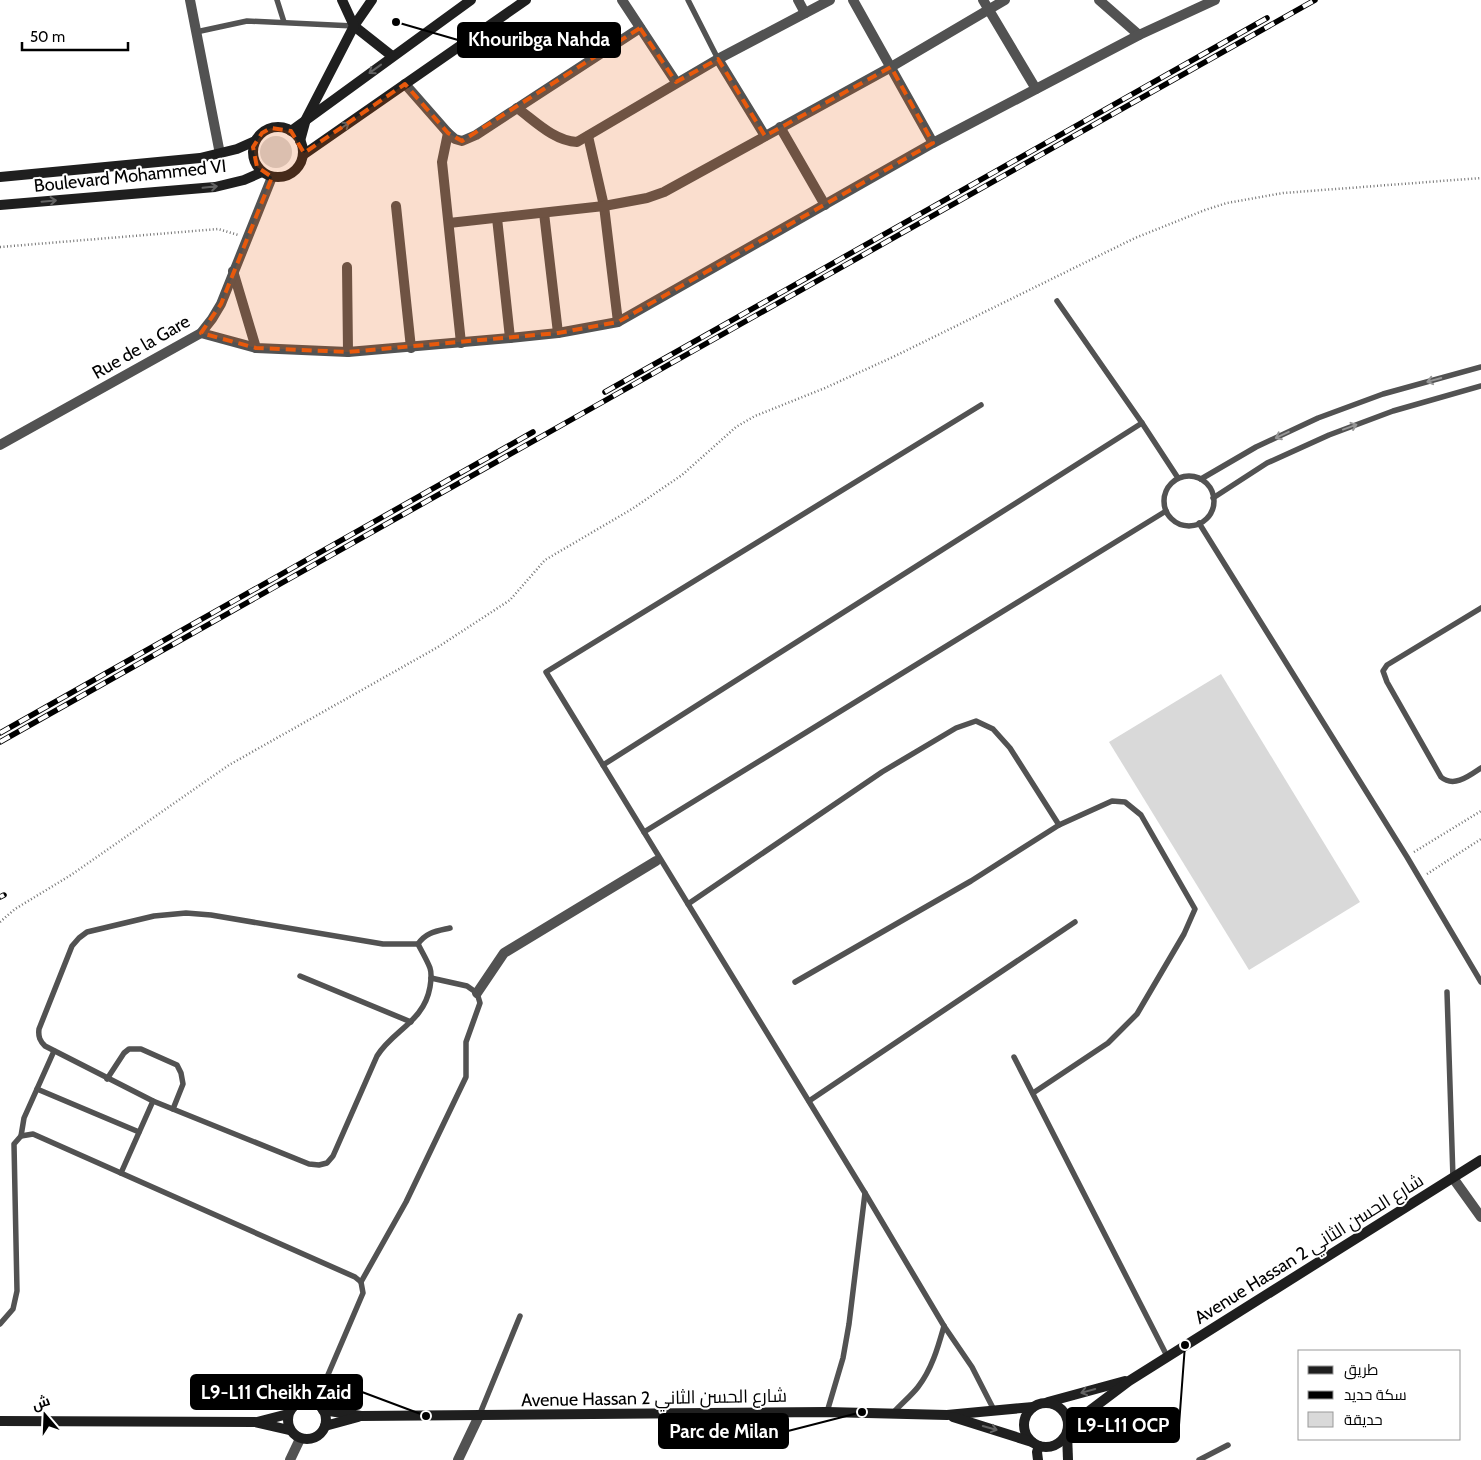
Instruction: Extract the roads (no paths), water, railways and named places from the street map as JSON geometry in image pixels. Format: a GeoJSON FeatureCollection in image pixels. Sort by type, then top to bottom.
{"type":"FeatureCollection","features":[{"type":"Feature","properties":{"kind":"main road"},"geometry":{"type":"LineString","coordinates":[[342,0],[354,26],[392,56]]}},
{"type":"Feature","properties":{"kind":"main road"},"geometry":{"type":"LineString","coordinates":[[300,141],[291,131],[281,127],[271,128],[255,140],[253,147],[254,161],[262,172],[272,177],[283,177],[300,165],[303,154],[300,141],[306,119],[354,26],[372,0]]}},
{"type":"Feature","properties":{"kind":"main road"},"geometry":{"type":"LineString","coordinates":[[291,131],[392,56],[472,0]]}},
{"type":"Feature","properties":{"kind":"main road"},"geometry":{"type":"LineString","coordinates":[[303,154],[526,0]]}},
{"type":"Feature","properties":{"kind":"main road","name":"Boulevard Mohammed VI"},"geometry":{"type":"LineString","coordinates":[[0,177],[177,161],[220,154],[237,149],[255,140]]}},
{"type":"Feature","properties":{"kind":"main road","name":"Boulevard Mohammed VI"},"geometry":{"type":"LineString","coordinates":[[0,205],[215,187],[244,180],[262,172]]}},
{"type":"Feature","properties":{"kind":"main road","name":"Avenue Hassan 2 شارع الحسن الثاني"},"geometry":{"type":"LineString","coordinates":[[1068,1430],[1128,1381],[1481,1160]]}},
{"type":"Feature","properties":{"kind":"main road","name":"Avenue Hassan 2 شارع الحسن الثاني"},"geometry":{"type":"LineString","coordinates":[[1048,1402],[1128,1381]]}},
{"type":"Feature","properties":{"kind":"main road"},"geometry":{"type":"LineString","coordinates":[[304,1401],[312,1402],[321,1408],[326,1417],[326,1426],[322,1433],[315,1438],[308,1440],[300,1439],[289,1430],[288,1414],[294,1405],[304,1401]]}},
{"type":"Feature","properties":{"kind":"main road"},"geometry":{"type":"LineString","coordinates":[[1038,1460],[1035,1444],[1027,1436],[1024,1428],[1024,1420],[1033,1406],[1048,1402],[1056,1404],[1064,1410],[1068,1418],[1068,1460]]}},
{"type":"Feature","properties":{"kind":"main road","name":"Avenue Hassan 2 شارع الحسن الثاني"},"geometry":{"type":"LineString","coordinates":[[321,1408],[361,1416],[827,1412],[947,1415],[1033,1406]]}},
{"type":"Feature","properties":{"kind":"main road"},"geometry":{"type":"LineString","coordinates":[[255,1422],[288,1414]]}},
{"type":"Feature","properties":{"kind":"main road","name":"Avenue Hassan 2 شارع الحسن الثاني"},"geometry":{"type":"LineString","coordinates":[[947,1415],[1035,1444]]}},
{"type":"Feature","properties":{"kind":"main road","name":"Avenue Hassan 2 شارع الحسن الثاني"},"geometry":{"type":"LineString","coordinates":[[326,1426],[361,1416]]}},
{"type":"Feature","properties":{"kind":"main road"},"geometry":{"type":"LineString","coordinates":[[0,1422],[255,1422],[289,1430]]}},
{"type":"Feature","properties":{"kind":"main road"},"geometry":{"type":"LineString","coordinates":[[1035,1444],[1052,1446],[1058,1443],[1068,1430]]}},
{"type":"Feature","properties":{"kind":"street"},"geometry":{"type":"LineString","coordinates":[[190,0],[220,154]]}},
{"type":"Feature","properties":{"kind":"street"},"geometry":{"type":"LineString","coordinates":[[453,13],[461,0]]}},
{"type":"Feature","properties":{"kind":"street"},"geometry":{"type":"LineString","coordinates":[[622,0],[676,82]]}},
{"type":"Feature","properties":{"kind":"street"},"geometry":{"type":"LineString","coordinates":[[798,0],[805,13]]}},
{"type":"Feature","properties":{"kind":"street"},"geometry":{"type":"LineString","coordinates":[[517,108],[558,138],[568,142],[577,142],[676,82],[830,0]]}},
{"type":"Feature","properties":{"kind":"street"},"geometry":{"type":"LineString","coordinates":[[853,0],[933,143]]}},
{"type":"Feature","properties":{"kind":"street"},"geometry":{"type":"LineString","coordinates":[[983,0],[1036,89]]}},
{"type":"Feature","properties":{"kind":"street"},"geometry":{"type":"LineString","coordinates":[[449,223],[604,206],[647,198],[664,192],[892,67],[1005,0]]}},
{"type":"Feature","properties":{"kind":"street"},"geometry":{"type":"LineString","coordinates":[[1099,0],[1139,35]]}},
{"type":"Feature","properties":{"kind":"street"},"geometry":{"type":"LineString","coordinates":[[201,333],[256,348],[348,352],[411,348],[558,333],[618,322],[933,143],[1139,35],[1215,0]]}},
{"type":"Feature","properties":{"kind":"street"},"geometry":{"type":"LineString","coordinates":[[405,84],[448,133],[455,139],[462,141],[469,139],[640,28]]}},
{"type":"Feature","properties":{"kind":"street"},"geometry":{"type":"LineString","coordinates":[[718,59],[765,136]]}},
{"type":"Feature","properties":{"kind":"street"},"geometry":{"type":"LineString","coordinates":[[780,127],[825,205]]}},
{"type":"Feature","properties":{"kind":"street"},"geometry":{"type":"LineString","coordinates":[[448,133],[442,162],[461,343]]}},
{"type":"Feature","properties":{"kind":"street"},"geometry":{"type":"LineString","coordinates":[[588,136],[604,206],[618,322]]}},
{"type":"Feature","properties":{"kind":"street","name":"Rue de la Gare"},"geometry":{"type":"LineString","coordinates":[[0,445],[201,333],[221,304],[272,177]]}},
{"type":"Feature","properties":{"kind":"street"},"geometry":{"type":"LineString","coordinates":[[396,206],[411,348]]}},
{"type":"Feature","properties":{"kind":"street"},"geometry":{"type":"LineString","coordinates":[[544,213],[558,333]]}},
{"type":"Feature","properties":{"kind":"street"},"geometry":{"type":"LineString","coordinates":[[497,218],[510,338]]}},
{"type":"Feature","properties":{"kind":"street"},"geometry":{"type":"LineString","coordinates":[[347,267],[348,352]]}},
{"type":"Feature","properties":{"kind":"street"},"geometry":{"type":"LineString","coordinates":[[233,272],[256,348]]}},
{"type":"Feature","properties":{"kind":"street"},"geometry":{"type":"LineString","coordinates":[[477,992],[504,953],[656,861]]}},
{"type":"Feature","properties":{"kind":"street"},"geometry":{"type":"LineString","coordinates":[[1453,1178],[1481,1217]]}},
{"type":"Feature","properties":{"kind":"street"},"geometry":{"type":"LineString","coordinates":[[458,1460],[479,1416]]}},
{"type":"Feature","properties":{"kind":"street"},"geometry":{"type":"LineString","coordinates":[[290,1460],[300,1439]]}},
{"type":"Feature","properties":{"kind":"lane"},"geometry":{"type":"LineString","coordinates":[[277,0],[284,22]]}},
{"type":"Feature","properties":{"kind":"lane"},"geometry":{"type":"LineString","coordinates":[[688,0],[718,59]]}},
{"type":"Feature","properties":{"kind":"lane"},"geometry":{"type":"LineString","coordinates":[[196,32],[248,21],[354,26]]}},
{"type":"Feature","properties":{"kind":"lane"},"geometry":{"type":"LineString","coordinates":[[1057,301],[1178,478]]}},
{"type":"Feature","properties":{"kind":"lane"},"geometry":{"type":"LineString","coordinates":[[1201,479],[1256,447],[1318,418],[1383,394],[1481,367]]}},
{"type":"Feature","properties":{"kind":"lane"},"geometry":{"type":"LineString","coordinates":[[1214,498],[1268,463],[1329,435],[1393,411],[1481,386]]}},
{"type":"Feature","properties":{"kind":"lane"},"geometry":{"type":"LineString","coordinates":[[981,405],[546,672],[866,1193],[944,1326],[972,1367],[994,1410]]}},
{"type":"Feature","properties":{"kind":"lane"},"geometry":{"type":"LineString","coordinates":[[603,765],[1142,423]]}},
{"type":"Feature","properties":{"kind":"lane"},"geometry":{"type":"LineString","coordinates":[[1194,476],[1201,479],[1207,484],[1214,498],[1211,513],[1192,526],[1177,523],[1166,512],[1164,496],[1167,489],[1178,478],[1194,476]]}},
{"type":"Feature","properties":{"kind":"lane"},"geometry":{"type":"LineString","coordinates":[[644,832],[1166,512]]}},
{"type":"Feature","properties":{"kind":"lane"},"geometry":{"type":"LineString","coordinates":[[1199,523],[1407,857],[1481,982]]}},
{"type":"Feature","properties":{"kind":"lane"},"geometry":{"type":"LineString","coordinates":[[1481,608],[1387,664],[1383,671],[1387,682],[1445,781],[1456,782],[1481,768]]}},
{"type":"Feature","properties":{"kind":"lane"},"geometry":{"type":"LineString","coordinates":[[688,904],[882,772],[956,728],[976,722],[993,729],[1010,748],[1059,825]]}},
{"type":"Feature","properties":{"kind":"lane"},"geometry":{"type":"LineString","coordinates":[[795,982],[971,881],[1059,825],[1112,801],[1125,802],[1141,815],[1195,909],[1184,934],[1137,1014],[1108,1043],[1033,1093]]}},
{"type":"Feature","properties":{"kind":"lane"},"geometry":{"type":"LineString","coordinates":[[186,913],[211,915],[382,944],[418,944],[430,968],[431,978],[428,995],[422,1010],[383,1046],[376,1056],[333,1156],[327,1163],[319,1165],[309,1164],[153,1101],[45,1046],[38,1036],[39,1029],[72,946],[79,938],[88,932],[154,916],[186,913]]}},
{"type":"Feature","properties":{"kind":"lane"},"geometry":{"type":"LineString","coordinates":[[809,1101],[1075,922]]}},
{"type":"Feature","properties":{"kind":"lane"},"geometry":{"type":"LineString","coordinates":[[418,944],[422,937],[450,928]]}},
{"type":"Feature","properties":{"kind":"lane"},"geometry":{"type":"LineString","coordinates":[[300,976],[411,1022]]}},
{"type":"Feature","properties":{"kind":"lane"},"geometry":{"type":"LineString","coordinates":[[321,1408],[327,1378],[363,1293],[361,1282],[406,1202],[466,1077],[466,1042],[480,1003],[477,992],[467,986],[431,978]]}},
{"type":"Feature","properties":{"kind":"lane"},"geometry":{"type":"LineString","coordinates":[[1447,992],[1453,1178]]}},
{"type":"Feature","properties":{"kind":"lane"},"geometry":{"type":"LineString","coordinates":[[107,1079],[124,1053],[129,1049],[141,1049],[177,1065],[181,1073],[182,1084],[173,1109]]}},
{"type":"Feature","properties":{"kind":"lane"},"geometry":{"type":"LineString","coordinates":[[0,1324],[12,1309],[16,1291],[14,1144],[21,1136],[24,1118],[54,1051]]}},
{"type":"Feature","properties":{"kind":"lane"},"geometry":{"type":"LineString","coordinates":[[1014,1057],[1167,1356]]}},
{"type":"Feature","properties":{"kind":"lane"},"geometry":{"type":"LineString","coordinates":[[37,1088],[139,1132]]}},
{"type":"Feature","properties":{"kind":"lane"},"geometry":{"type":"LineString","coordinates":[[121,1173],[153,1101]]}},
{"type":"Feature","properties":{"kind":"lane"},"geometry":{"type":"LineString","coordinates":[[21,1136],[33,1134],[354,1277],[361,1282]]}},
{"type":"Feature","properties":{"kind":"lane"},"geometry":{"type":"LineString","coordinates":[[827,1412],[843,1358],[850,1324],[866,1193]]}},
{"type":"Feature","properties":{"kind":"lane"},"geometry":{"type":"LineString","coordinates":[[479,1416],[520,1316]]}},
{"type":"Feature","properties":{"kind":"lane"},"geometry":{"type":"LineString","coordinates":[[893,1413],[918,1388],[927,1374],[944,1326]]}},
{"type":"Feature","properties":{"kind":"lane"},"geometry":{"type":"LineString","coordinates":[[304,1401],[327,1378]]}},
{"type":"Feature","properties":{"kind":"lane"},"geometry":{"type":"LineString","coordinates":[[1199,1460],[1228,1445]]}},
{"type":"Feature","properties":{"kind":"railway"},"geometry":{"type":"LineString","coordinates":[[0,742],[1315,0]]}},
{"type":"Feature","properties":{"kind":"railway"},"geometry":{"type":"LineString","coordinates":[[605,392],[1267,18]]}},
{"type":"Feature","properties":{"kind":"railway"},"geometry":{"type":"LineString","coordinates":[[0,733],[533,432]]}},
{"type":"Feature","properties":{"kind":"railway"},"geometry":{"type":"LineString","coordinates":[[0,897],[4,895]]}},
{"type":"Feature","properties":{"kind":"place","name":"Khouribga Nahda"},"geometry":{"type":"Point","coordinates":[396,22]}},
{"type":"Feature","properties":{"kind":"place","name":"L9-L11 OCP"},"geometry":{"type":"Point","coordinates":[1185,1345]}},
{"type":"Feature","properties":{"kind":"place","name":"Parc de Milan"},"geometry":{"type":"Point","coordinates":[862,1412]}},
{"type":"Feature","properties":{"kind":"place","name":"L9-L11 Cheikh Zaid"},"geometry":{"type":"Point","coordinates":[426,1416]}}]}
